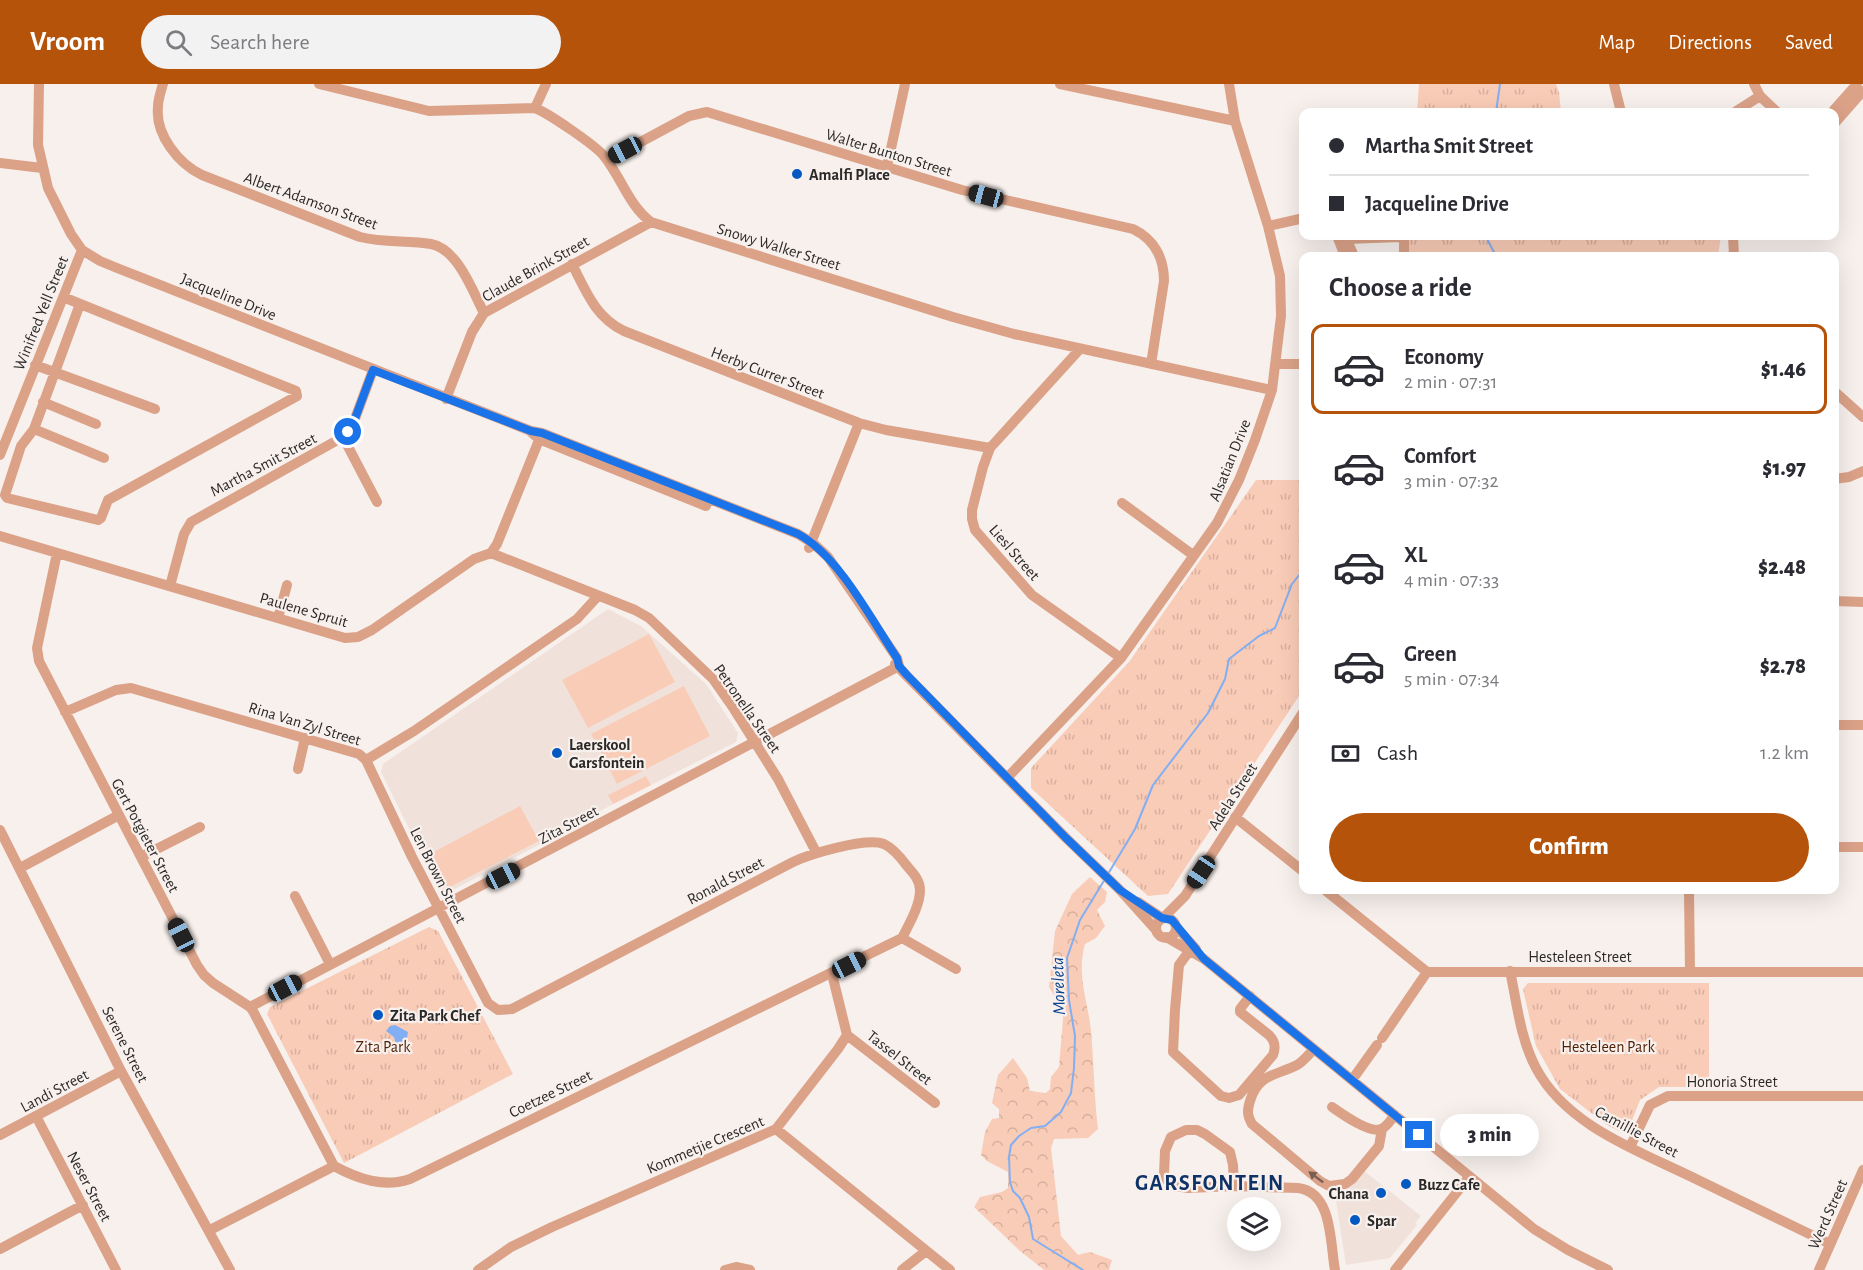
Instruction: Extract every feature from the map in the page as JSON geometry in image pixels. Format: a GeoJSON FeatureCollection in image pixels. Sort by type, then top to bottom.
{"type":"FeatureCollection","features":[{"type":"Feature","properties":{"kind":"street"},"geometry":{"type":"LineString","coordinates":[[39,84],[37,125],[42,168],[57,208],[82,250]]}},
{"type":"Feature","properties":{"kind":"street","name":"Albert Adamson Street"},"geometry":{"type":"LineString","coordinates":[[163,84],[158,107],[160,127],[174,151],[188,167],[202,175],[360,237],[431,244],[440,247],[455,260],[484,313]]}},
{"type":"Feature","properties":{"kind":"street"},"geometry":{"type":"LineString","coordinates":[[319,84],[429,111],[535,108],[590,145],[607,160],[639,210],[651,222]]}},
{"type":"Feature","properties":{"kind":"street"},"geometry":{"type":"LineString","coordinates":[[535,108],[546,84]]}},
{"type":"Feature","properties":{"kind":"street"},"geometry":{"type":"LineString","coordinates":[[887,167],[905,84]]}},
{"type":"Feature","properties":{"kind":"street"},"geometry":{"type":"LineString","coordinates":[[1060,84],[1235,121]]}},
{"type":"Feature","properties":{"kind":"street","name":"Alsatian Drive"},"geometry":{"type":"LineString","coordinates":[[1007,778],[1121,658],[1217,523],[1231,499],[1272,390],[1281,316],[1276,256],[1235,121],[1229,84]]}},
{"type":"Feature","properties":{"kind":"street"},"geometry":{"type":"LineString","coordinates":[[1614,84],[1621,108]]}},
{"type":"Feature","properties":{"kind":"street"},"geometry":{"type":"LineString","coordinates":[[1754,84],[1760,96],[1773,108]]}},
{"type":"Feature","properties":{"kind":"street"},"geometry":{"type":"LineString","coordinates":[[1836,108],[1857,84]]}},
{"type":"Feature","properties":{"kind":"street"},"geometry":{"type":"LineString","coordinates":[[1839,118],[1863,92]]}},
{"type":"Feature","properties":{"kind":"street"},"geometry":{"type":"LineString","coordinates":[[1742,108],[1760,96]]}},
{"type":"Feature","properties":{"kind":"street","name":"Walter Bunton Street"},"geometry":{"type":"LineString","coordinates":[[607,160],[689,116],[707,112],[986,196],[1132,229],[1145,235],[1160,255],[1164,275],[1151,364]]}},
{"type":"Feature","properties":{"kind":"street"},"geometry":{"type":"LineString","coordinates":[[0,163],[42,168]]}},
{"type":"Feature","properties":{"kind":"street"},"geometry":{"type":"LineString","coordinates":[[1268,226],[1299,219]]}},
{"type":"Feature","properties":{"kind":"street","name":"Claude Brink Street"},"geometry":{"type":"LineString","coordinates":[[446,399],[471,332],[484,313],[651,222]]}},
{"type":"Feature","properties":{"kind":"street","name":"Snowy Walker Street"},"geometry":{"type":"LineString","coordinates":[[651,222],[1014,334],[1272,390]]}},
{"type":"Feature","properties":{"kind":"street","name":"Winifred Yell Street"},"geometry":{"type":"LineString","coordinates":[[0,455],[34,365],[82,250]]}},
{"type":"Feature","properties":{"kind":"street","name":"Jacqueline Drive"},"geometry":{"type":"LineString","coordinates":[[82,250],[100,261],[446,399],[798,534],[810,546],[828,557],[897,658],[899,666],[1007,778],[1117,886],[1156,930]]}},
{"type":"Feature","properties":{"kind":"street","name":"Herby Currer Street"},"geometry":{"type":"LineString","coordinates":[[572,264],[600,314],[611,325],[859,423],[886,430],[990,448]]}},
{"type":"Feature","properties":{"kind":"street"},"geometry":{"type":"LineString","coordinates":[[63,297],[296,391],[297,396],[108,500],[98,520],[6,497],[21,446],[34,429],[80,304]]}},
{"type":"Feature","properties":{"kind":"street","name":"Liesl Street"},"geometry":{"type":"LineString","coordinates":[[1080,349],[990,448],[972,510],[972,519],[975,530],[1032,595],[1121,658]]}},
{"type":"Feature","properties":{"kind":"street"},"geometry":{"type":"LineString","coordinates":[[1275,364],[1299,364]]}},
{"type":"Feature","properties":{"kind":"street"},"geometry":{"type":"LineString","coordinates":[[34,365],[155,409]]}},
{"type":"Feature","properties":{"kind":"street","name":"Martha Smit Street"},"geometry":{"type":"LineString","coordinates":[[170,586],[184,534],[191,522],[343,437],[353,424],[373,370]]}},
{"type":"Feature","properties":{"kind":"street"},"geometry":{"type":"LineString","coordinates":[[1839,395],[1863,417]]}},
{"type":"Feature","properties":{"kind":"street"},"geometry":{"type":"LineString","coordinates":[[43,402],[96,424]]}},
{"type":"Feature","properties":{"kind":"street"},"geometry":{"type":"LineString","coordinates":[[0,421],[12,423]]}},
{"type":"Feature","properties":{"kind":"street"},"geometry":{"type":"LineString","coordinates":[[810,546],[859,423]]}},
{"type":"Feature","properties":{"kind":"street"},"geometry":{"type":"LineString","coordinates":[[34,429],[104,458]]}},
{"type":"Feature","properties":{"kind":"street"},"geometry":{"type":"LineString","coordinates":[[491,553],[497,544],[537,434]]}},
{"type":"Feature","properties":{"kind":"street"},"geometry":{"type":"LineString","coordinates":[[343,437],[377,502]]}},
{"type":"Feature","properties":{"kind":"street"},"geometry":{"type":"LineString","coordinates":[[1839,477],[1863,471]]}},
{"type":"Feature","properties":{"kind":"street"},"geometry":{"type":"LineString","coordinates":[[1122,502],[1193,555]]}},
{"type":"Feature","properties":{"kind":"street","name":"Paulene Spruit"},"geometry":{"type":"LineString","coordinates":[[0,536],[345,638],[358,638],[471,561],[491,553]]}},
{"type":"Feature","properties":{"kind":"street","name":"Gert Potgieter Street"},"geometry":{"type":"LineString","coordinates":[[57,553],[37,652],[39,661],[191,954],[204,975],[250,1007],[261,1023],[334,1166]]}},
{"type":"Feature","properties":{"kind":"street","name":"Petronella Street"},"geometry":{"type":"LineString","coordinates":[[491,553],[649,618],[668,634],[713,679],[778,779],[816,852]]}},
{"type":"Feature","properties":{"kind":"street"},"geometry":{"type":"LineString","coordinates":[[278,618],[287,585]]}},
{"type":"Feature","properties":{"kind":"street","name":"Rina Van Zyl Street"},"geometry":{"type":"LineString","coordinates":[[65,712],[116,690],[131,688],[355,752],[366,760],[414,731],[577,619],[598,596]]}},
{"type":"Feature","properties":{"kind":"street"},"geometry":{"type":"LineString","coordinates":[[1839,602],[1863,602]]}},
{"type":"Feature","properties":{"kind":"street","name":"Zita Street"},"geometry":{"type":"LineString","coordinates":[[250,1007],[899,666]]}},
{"type":"Feature","properties":{"kind":"street","name":"Adela Street"},"geometry":{"type":"LineString","coordinates":[[1163,918],[1185,896],[1299,719]]}},
{"type":"Feature","properties":{"kind":"street"},"geometry":{"type":"LineString","coordinates":[[1839,725],[1863,725]]}},
{"type":"Feature","properties":{"kind":"street"},"geometry":{"type":"LineString","coordinates":[[298,769],[305,738]]}},
{"type":"Feature","properties":{"kind":"street","name":"Len Brown Street"},"geometry":{"type":"LineString","coordinates":[[366,760],[412,858],[488,1003]]}},
{"type":"Feature","properties":{"kind":"street"},"geometry":{"type":"LineString","coordinates":[[20,868],[118,815]]}},
{"type":"Feature","properties":{"kind":"street"},"geometry":{"type":"LineString","coordinates":[[1235,818],[1299,868]]}},
{"type":"Feature","properties":{"kind":"street"},"geometry":{"type":"LineString","coordinates":[[141,857],[200,827]]}},
{"type":"Feature","properties":{"kind":"street","name":"Serene Street"},"geometry":{"type":"LineString","coordinates":[[0,830],[121,1071],[230,1270]]}},
{"type":"Feature","properties":{"kind":"street","name":"Ronald Street"},"geometry":{"type":"LineString","coordinates":[[488,1003],[498,1010],[512,1008],[816,852],[879,843],[890,847],[902,859],[919,882],[920,890],[913,915],[902,938]]}},
{"type":"Feature","properties":{"kind":"street"},"geometry":{"type":"LineString","coordinates":[[1839,847],[1863,847]]}},
{"type":"Feature","properties":{"kind":"street","name":"Jacqueline Drive"},"geometry":{"type":"LineString","coordinates":[[1117,886],[1163,918]]}},
{"type":"Feature","properties":{"kind":"street"},"geometry":{"type":"LineString","coordinates":[[1330,894],[1427,972],[1352,1080]]}},
{"type":"Feature","properties":{"kind":"street"},"geometry":{"type":"LineString","coordinates":[[1689,894],[1690,972]]}},
{"type":"Feature","properties":{"kind":"street"},"geometry":{"type":"LineString","coordinates":[[295,896],[330,964]]}},
{"type":"Feature","properties":{"kind":"street","name":"Adela Street"},"geometry":{"type":"LineString","coordinates":[[1176,926],[1185,896]]}},
{"type":"Feature","properties":{"kind":"street"},"geometry":{"type":"LineString","coordinates":[[1204,959],[1170,918],[1163,918],[1157,922],[1156,930],[1160,936],[1204,959],[1534,1229],[1568,1250],[1608,1270]]}},
{"type":"Feature","properties":{"kind":"street"},"geometry":{"type":"LineString","coordinates":[[1166,938],[1174,933],[1176,926]]}},
{"type":"Feature","properties":{"kind":"street"},"geometry":{"type":"LineString","coordinates":[[902,938],[956,969]]}},
{"type":"Feature","properties":{"kind":"street","name":"Coetzee Street"},"geometry":{"type":"LineString","coordinates":[[334,1166],[384,1184],[410,1179],[902,938]]}},
{"type":"Feature","properties":{"kind":"street"},"geometry":{"type":"LineString","coordinates":[[1190,950],[1179,965],[1173,1052],[1221,1096],[1239,1095],[1273,1055],[1275,1049],[1275,1044],[1269,1035],[1240,1012],[1250,996]]}},
{"type":"Feature","properties":{"kind":"street","name":"Camillie Street"},"geometry":{"type":"LineString","coordinates":[[1510,971],[1527,1049],[1536,1068],[1556,1096],[1603,1133],[1830,1244]]}},
{"type":"Feature","properties":{"kind":"street","name":"Hesteleen Street"},"geometry":{"type":"LineString","coordinates":[[1427,972],[1863,972]]}},
{"type":"Feature","properties":{"kind":"street"},"geometry":{"type":"LineString","coordinates":[[776,1129],[847,1035],[832,974]]}},
{"type":"Feature","properties":{"kind":"street","name":"Tassel Street"},"geometry":{"type":"LineString","coordinates":[[847,1035],[934,1103]]}},
{"type":"Feature","properties":{"kind":"street"},"geometry":{"type":"LineString","coordinates":[[1314,1049],[1298,1065],[1277,1072],[1259,1082],[1247,1116],[1252,1124],[1320,1182],[1329,1186],[1345,1184],[1352,1179],[1379,1146],[1382,1129],[1395,1115]]}},
{"type":"Feature","properties":{"kind":"street","name":"Landi Street"},"geometry":{"type":"LineString","coordinates":[[0,1135],[121,1071]]}},
{"type":"Feature","properties":{"kind":"street","name":"Honoria Street"},"geometry":{"type":"LineString","coordinates":[[1630,1147],[1650,1105],[1668,1096],[1863,1096]]}},
{"type":"Feature","properties":{"kind":"street"},"geometry":{"type":"LineString","coordinates":[[1332,1107],[1365,1126],[1376,1130],[1382,1129]]}},
{"type":"Feature","properties":{"kind":"street","name":"Neser Street"},"geometry":{"type":"LineString","coordinates":[[36,1116],[116,1270]]}},
{"type":"Feature","properties":{"kind":"street","name":"Kommetjie Crescent"},"geometry":{"type":"LineString","coordinates":[[478,1270],[512,1247],[552,1227],[776,1129],[950,1270]]}},
{"type":"Feature","properties":{"kind":"street"},"geometry":{"type":"LineString","coordinates":[[1234,1186],[1232,1155],[1227,1149],[1197,1130],[1182,1131],[1171,1137],[1165,1151],[1164,1175],[1170,1185],[1188,1188],[1234,1186],[1298,1188],[1313,1194],[1325,1208],[1335,1270]]}},
{"type":"Feature","properties":{"kind":"street"},"geometry":{"type":"LineString","coordinates":[[210,1230],[334,1166]]}},
{"type":"Feature","properties":{"kind":"street","name":"Werd Street"},"geometry":{"type":"LineString","coordinates":[[1819,1270],[1863,1170]]}},
{"type":"Feature","properties":{"kind":"street"},"geometry":{"type":"LineString","coordinates":[[1395,1270],[1469,1176]]}},
{"type":"Feature","properties":{"kind":"street"},"geometry":{"type":"LineString","coordinates":[[0,1249],[83,1205]]}},
{"type":"Feature","properties":{"kind":"street"},"geometry":{"type":"LineString","coordinates":[[902,1270],[926,1251]]}},
{"type":"Feature","properties":{"kind":"street"},"geometry":{"type":"LineString","coordinates":[[724,1270],[736,1267],[750,1270]]}},
{"type":"Feature","properties":{"kind":"shaded area","name":"Laerskool Garsfontein"},"geometry":{"type":"Polygon","coordinates":[[[608,609],[641,626],[706,684],[738,733],[736,742],[594,814],[449,892],[439,889],[381,772],[383,764],[608,609]]]}},
{"type":"Feature","properties":{"kind":"shaded area"},"geometry":{"type":"Polygon","coordinates":[[[1363,1170],[1421,1216],[1415,1223],[1417,1225],[1390,1258],[1346,1265],[1336,1201],[1363,1170]]]}},
{"type":"Feature","properties":{"kind":"green space"},"geometry":{"type":"Polygon","coordinates":[[[1419,84],[1556,84],[1561,108],[1417,108],[1419,84]]]}},
{"type":"Feature","properties":{"kind":"green space"},"geometry":{"type":"Polygon","coordinates":[[[1408,240],[1720,240],[1719,252],[1409,252],[1408,240]]]}},
{"type":"Feature","properties":{"kind":"green space"},"geometry":{"type":"Polygon","coordinates":[[[1256,480],[1299,480],[1299,696],[1168,894],[1148,896],[1031,788],[1031,768],[1129,662],[1256,480]]]}},
{"type":"Feature","properties":{"kind":"green space"},"geometry":{"type":"Polygon","coordinates":[[[649,634],[675,682],[588,728],[562,680],[649,634]]]}},
{"type":"Feature","properties":{"kind":"green space"},"geometry":{"type":"Polygon","coordinates":[[[684,686],[710,736],[617,784],[591,734],[684,686]]]}},
{"type":"Feature","properties":{"kind":"green space"},"geometry":{"type":"Polygon","coordinates":[[[646,776],[651,785],[613,804],[608,795],[646,776]]]}},
{"type":"Feature","properties":{"kind":"green space"},"geometry":{"type":"Polygon","coordinates":[[[520,806],[539,841],[448,888],[430,854],[520,806]]]}},
{"type":"Feature","properties":{"kind":"green space"},"geometry":{"type":"Polygon","coordinates":[[[1090,877],[1107,892],[1105,902],[1097,910],[1105,926],[1096,938],[1085,944],[1082,966],[1091,1031],[1098,1129],[1088,1138],[1054,1139],[1051,1148],[1061,1236],[1078,1255],[1090,1252],[1112,1260],[1109,1270],[1044,1270],[1019,1250],[974,1207],[980,1197],[1002,1192],[1008,1188],[1008,1172],[987,1161],[981,1155],[985,1132],[992,1119],[999,1118],[999,1109],[992,1103],[998,1075],[1013,1058],[1027,1078],[1030,1091],[1046,1093],[1050,1089],[1051,1077],[1059,1067],[1062,1009],[1049,987],[1055,931],[1072,894],[1090,877]]]}},
{"type":"Feature","properties":{"kind":"green space","name":"Zita Park"},"geometry":{"type":"Polygon","coordinates":[[[429,927],[438,931],[513,1074],[344,1163],[267,1014],[270,1007],[429,927]]]}},
{"type":"Feature","properties":{"kind":"green space","name":"Hesteleen Park"},"geometry":{"type":"Polygon","coordinates":[[[1528,983],[1709,983],[1709,1087],[1659,1087],[1640,1100],[1629,1128],[1619,1131],[1607,1125],[1560,1089],[1536,1046],[1523,989],[1528,983]]]}},
{"type":"Feature","properties":{"kind":"water"},"geometry":{"type":"Polygon","coordinates":[[[395,1025],[408,1032],[406,1044],[401,1051],[397,1048],[394,1037],[386,1031],[390,1026],[395,1025]]]}},
{"type":"Feature","properties":{"kind":"waterway","name":"Moreleta"},"geometry":{"type":"LineString","coordinates":[[1497,108],[1500,84]]}},
{"type":"Feature","properties":{"kind":"waterway","name":"Moreleta"},"geometry":{"type":"LineString","coordinates":[[1488,240],[1494,252]]}},
{"type":"Feature","properties":{"kind":"waterway","name":"Moreleta"},"geometry":{"type":"LineString","coordinates":[[1108,874],[1135,829],[1153,785],[1208,713],[1225,679],[1229,659],[1259,636],[1275,628],[1292,584],[1299,575]]}},
{"type":"Feature","properties":{"kind":"waterway","name":"Moreleta"},"geometry":{"type":"LineString","coordinates":[[1083,1270],[1033,1239],[1029,1217],[1010,1182],[1009,1157],[1011,1145],[1019,1136],[1031,1128],[1045,1126],[1061,1112],[1071,1093],[1075,1036],[1069,1000],[1067,958],[1080,920],[1105,879]]}},
{"type":"Feature","properties":{"kind":"place","name":"Amalfi Place"},"geometry":{"type":"Point","coordinates":[797,174]}},
{"type":"Feature","properties":{"kind":"place","name":"Laerskool Garsfontein"},"geometry":{"type":"Point","coordinates":[557,753]}},
{"type":"Feature","properties":{"kind":"place","name":"Zita Park Chef"},"geometry":{"type":"Point","coordinates":[378,1015]}},
{"type":"Feature","properties":{"kind":"place","name":"Buzz Cafe"},"geometry":{"type":"Point","coordinates":[1406,1184]}},
{"type":"Feature","properties":{"kind":"place","name":"Chana"},"geometry":{"type":"Point","coordinates":[1381,1193]}},
{"type":"Feature","properties":{"kind":"place","name":"Spar"},"geometry":{"type":"Point","coordinates":[1355,1220]}},
{"type":"Feature","properties":{"kind":"district","name":"GARSFONTEIN"},"geometry":{"type":"Point","coordinates":[1210,1182]}},
{"type":"Feature","properties":{"kind":"route"},"geometry":{"type":"LineString","coordinates":[[348,432],[373,370],[624,465],[798,534],[812,542],[828,557],[860,602],[897,658],[899,666],[1083,855],[1120,890],[1162,918],[1170,918],[1204,959],[1419,1135]]}}]}
